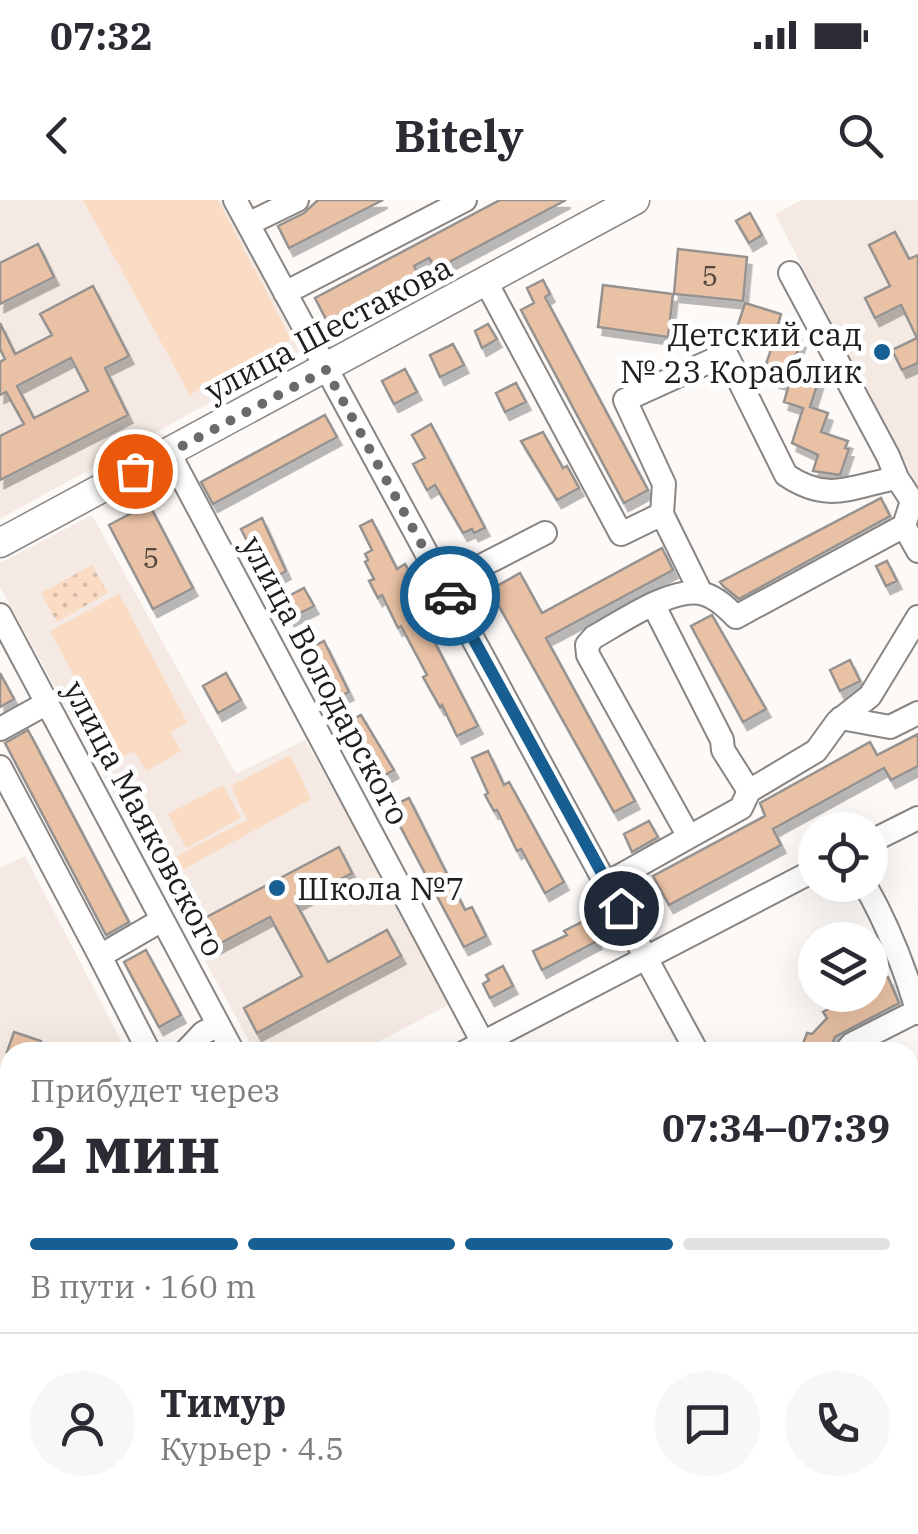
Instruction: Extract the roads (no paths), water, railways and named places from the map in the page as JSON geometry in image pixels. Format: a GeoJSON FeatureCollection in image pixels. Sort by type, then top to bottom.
{"type":"FeatureCollection","features":[{"type":"Feature","properties":{"kind":"main road","name":"улица Шестакова"},"geometry":{"type":"LineString","coordinates":[[0,543],[326,370],[619,204]]}},
{"type":"Feature","properties":{"kind":"street"},"geometry":{"type":"LineString","coordinates":[[236,200],[692,1042]]}},
{"type":"Feature","properties":{"kind":"street"},"geometry":{"type":"LineString","coordinates":[[248,224],[297,200]]}},
{"type":"Feature","properties":{"kind":"street"},"geometry":{"type":"LineString","coordinates":[[285,293],[465,200]]}},
{"type":"Feature","properties":{"kind":"street"},"geometry":{"type":"LineString","coordinates":[[689,836],[588,655],[587,644],[653,604],[683,594],[701,593],[720,602],[736,617],[904,526],[912,501],[790,273]]}},
{"type":"Feature","properties":{"kind":"street"},"geometry":{"type":"LineString","coordinates":[[486,282],[621,534],[662,514]]}},
{"type":"Feature","properties":{"kind":"street"},"geometry":{"type":"LineString","coordinates":[[701,593],[662,514],[664,484],[625,400],[726,354],[786,474],[803,486],[822,492],[858,489],[897,478]]}},
{"type":"Feature","properties":{"kind":"street","name":"улица Володарского"},"geometry":{"type":"LineString","coordinates":[[169,453],[486,1042]]}},
{"type":"Feature","properties":{"kind":"street"},"geometry":{"type":"LineString","coordinates":[[904,526],[918,551]]}},
{"type":"Feature","properties":{"kind":"street"},"geometry":{"type":"LineString","coordinates":[[444,585],[544,532]]}},
{"type":"Feature","properties":{"kind":"street"},"geometry":{"type":"LineString","coordinates":[[653,604],[722,740],[723,750],[748,791]]}},
{"type":"Feature","properties":{"kind":"street","name":"улица Маяковского"},"geometry":{"type":"LineString","coordinates":[[0,614],[227,1042]]}},
{"type":"Feature","properties":{"kind":"street"},"geometry":{"type":"LineString","coordinates":[[607,883],[741,808],[748,791],[816,751],[841,718],[870,696],[918,617]]}},
{"type":"Feature","properties":{"kind":"street"},"geometry":{"type":"LineString","coordinates":[[0,728],[47,703]]}},
{"type":"Feature","properties":{"kind":"street"},"geometry":{"type":"LineString","coordinates":[[841,718],[890,726],[918,713]]}},
{"type":"Feature","properties":{"kind":"street"},"geometry":{"type":"LineString","coordinates":[[0,767],[144,1042]]}},
{"type":"Feature","properties":{"kind":"street"},"geometry":{"type":"LineString","coordinates":[[888,833],[918,818]]}},
{"type":"Feature","properties":{"kind":"street"},"geometry":{"type":"LineString","coordinates":[[495,1042],[798,879]]}},
{"type":"Feature","properties":{"kind":"street"},"geometry":{"type":"LineString","coordinates":[[856,1042],[918,1012],[873,902]]}},
{"type":"Feature","properties":{"kind":"street"},"geometry":{"type":"LineString","coordinates":[[100,956],[162,920]]}},
{"type":"Feature","properties":{"kind":"street"},"geometry":{"type":"LineString","coordinates":[[195,1042],[218,1025]]}},
{"type":"Feature","properties":{"kind":"place","name":"Детский сад № 23 Кораблик"},"geometry":{"type":"Point","coordinates":[882,352]}},
{"type":"Feature","properties":{"kind":"place","name":"Школа №7"},"geometry":{"type":"Point","coordinates":[277,888]}}]}
